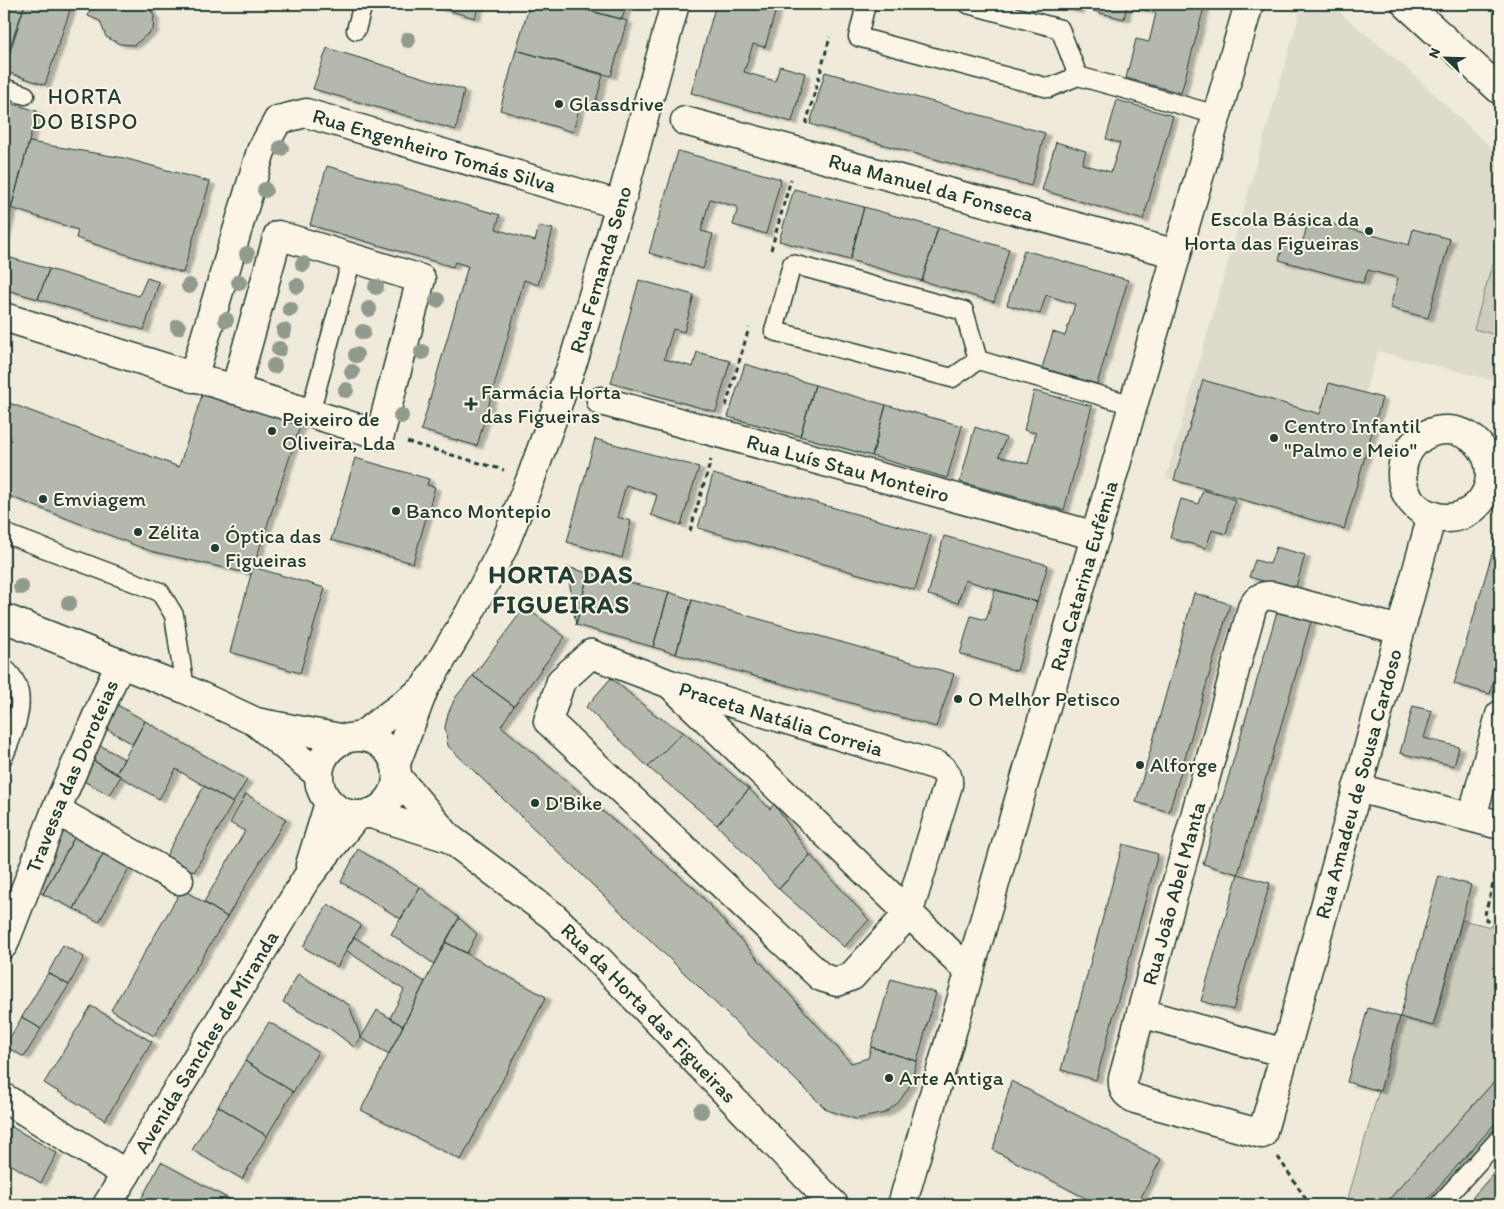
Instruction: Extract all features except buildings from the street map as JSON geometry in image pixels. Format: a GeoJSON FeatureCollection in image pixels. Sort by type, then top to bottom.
{"type":"FeatureCollection","features":[{"type":"Feature","properties":{"kind":"street","name":"Rua Fernanda Seno"},"geometry":{"type":"LineString","coordinates":[[397,771],[424,688],[469,614],[503,548],[532,478],[575,356],[620,205],[675,4]]}},
{"type":"Feature","properties":{"kind":"street","name":"Rua Catarina Eufémia"},"geometry":{"type":"LineString","coordinates":[[902,1205],[1249,4]]}},
{"type":"Feature","properties":{"kind":"street"},"geometry":{"type":"LineString","coordinates":[[1406,4],[1500,90]]}},
{"type":"Feature","properties":{"kind":"street","name":"Rua Engenheiro Tomás Silva"},"geometry":{"type":"LineString","coordinates":[[193,378],[261,151],[278,120],[306,113],[620,205]]}},
{"type":"Feature","properties":{"kind":"street","name":"Rua Manuel da Fonseca"},"geometry":{"type":"LineString","coordinates":[[686,121],[1177,254]]}},
{"type":"Feature","properties":{"kind":"street"},"geometry":{"type":"LineString","coordinates":[[4,317],[193,378],[380,434],[421,280],[278,235],[235,390]]}},
{"type":"Feature","properties":{"kind":"street","name":"Rua Luís Stau Monteiro"},"geometry":{"type":"LineString","coordinates":[[602,401],[1096,536]]}},
{"type":"Feature","properties":{"kind":"street","name":"Rua Amadeu de Sousa Cardoso"},"geometry":{"type":"LineString","coordinates":[[1284,1053],[1432,515]]}},
{"type":"Feature","properties":{"kind":"street","name":"Rua João Abel Manta"},"geometry":{"type":"LineString","coordinates":[[1262,1134],[1135,1099],[1127,1094],[1122,1087],[1123,1078],[1252,608],[1256,600],[1264,595],[1273,596],[1400,630]]}},
{"type":"Feature","properties":{"kind":"street"},"geometry":{"type":"LineString","coordinates":[[4,618],[185,689],[256,722],[318,774]]}},
{"type":"Feature","properties":{"kind":"street"},"geometry":{"type":"LineString","coordinates":[[670,684],[591,654],[561,681],[548,722],[821,977],[837,982],[852,976],[908,914]]}},
{"type":"Feature","properties":{"kind":"street","name":"Travessa das Doroteias"},"geometry":{"type":"LineString","coordinates":[[4,944],[56,810],[120,663]]}},
{"type":"Feature","properties":{"kind":"street","name":"Praceta Natália Correia"},"geometry":{"type":"LineString","coordinates":[[670,684],[969,972]]}},
{"type":"Feature","properties":{"kind":"street","name":"Praceta Natália Correia"},"geometry":{"type":"LineString","coordinates":[[670,684],[938,766],[945,770],[948,777],[948,785],[908,914]]}},
{"type":"Feature","properties":{"kind":"street","name":"Rua Fernanda Seno"},"geometry":{"type":"LineString","coordinates":[[353,737],[424,688]]}},
{"type":"Feature","properties":{"kind":"street"},"geometry":{"type":"LineString","coordinates":[[1472,817],[1500,715]]}},
{"type":"Feature","properties":{"kind":"street"},"geometry":{"type":"LineString","coordinates":[[256,722],[376,740],[388,750],[397,771],[394,794],[384,806],[364,815],[341,812],[328,802],[320,789],[318,774],[322,759],[332,746],[353,737]]}},
{"type":"Feature","properties":{"kind":"street","name":"Rua da Horta das Figueiras"},"geometry":{"type":"LineString","coordinates":[[397,771],[449,838],[553,916],[598,959],[834,1205]]}},
{"type":"Feature","properties":{"kind":"street"},"geometry":{"type":"LineString","coordinates":[[1357,788],[1500,825]]}},
{"type":"Feature","properties":{"kind":"street","name":"Avenida Sanches de Miranda"},"geometry":{"type":"LineString","coordinates":[[306,879],[328,802]]}},
{"type":"Feature","properties":{"kind":"street"},"geometry":{"type":"LineString","coordinates":[[56,810],[179,880]]}},
{"type":"Feature","properties":{"kind":"street","name":"Rua da Horta das Figueiras"},"geometry":{"type":"LineString","coordinates":[[364,815],[449,838]]}},
{"type":"Feature","properties":{"kind":"street","name":"Avenida Sanches de Miranda"},"geometry":{"type":"LineString","coordinates":[[107,1205],[306,879],[364,815]]}},
{"type":"Feature","properties":{"kind":"street","name":"Rua João Abel Manta"},"geometry":{"type":"LineString","coordinates":[[1141,1013],[1284,1053]]}},
{"type":"Feature","properties":{"kind":"street"},"geometry":{"type":"LineString","coordinates":[[1262,1134],[1284,1053]]}},
{"type":"Feature","properties":{"kind":"street"},"geometry":{"type":"LineString","coordinates":[[4,1098],[126,1174]]}},
{"type":"Feature","properties":{"kind":"lane"},"geometry":{"type":"LineString","coordinates":[[356,30],[363,4]]}},
{"type":"Feature","properties":{"kind":"lane"},"geometry":{"type":"LineString","coordinates":[[866,4],[858,37],[1049,88],[1078,76],[1217,115]]}},
{"type":"Feature","properties":{"kind":"lane"},"geometry":{"type":"LineString","coordinates":[[968,4],[1060,29],[1078,76]]}},
{"type":"Feature","properties":{"kind":"lane"},"geometry":{"type":"LineString","coordinates":[[4,88],[25,95]]}},
{"type":"Feature","properties":{"kind":"lane"},"geometry":{"type":"LineString","coordinates":[[310,413],[352,258]]}},
{"type":"Feature","properties":{"kind":"lane"},"geometry":{"type":"LineString","coordinates":[[792,264],[964,311],[978,360],[952,378],[774,330],[792,264]]}},
{"type":"Feature","properties":{"kind":"lane"},"geometry":{"type":"LineString","coordinates":[[978,360],[1133,405]]}},
{"type":"Feature","properties":{"kind":"lane"},"geometry":{"type":"LineString","coordinates":[[4,533],[160,592],[174,615],[185,689]]}},
{"type":"Feature","properties":{"kind":"lane"},"geometry":{"type":"LineString","coordinates":[[4,668],[17,685],[21,700],[16,727],[4,756]]}},
{"type":"Feature","properties":{"kind":"lane"},"geometry":{"type":"LineString","coordinates":[[1439,1205],[1500,1138]]}},
{"type":"Feature","properties":{"kind":"path"},"geometry":{"type":"LineString","coordinates":[[380,434],[532,478]]}},
{"type":"Feature","properties":{"kind":"path"},"geometry":{"type":"LineString","coordinates":[[1500,858],[1484,918],[1500,930]]}},
{"type":"Feature","properties":{"kind":"path"},"geometry":{"type":"LineString","coordinates":[[1262,1134],[1310,1205]]}},
{"type":"Feature","properties":{"kind":"shaded area","name":"Escola Básica da Horta das Figueiras"},"geometry":{"type":"Polygon","coordinates":[[[1307,4],[1332,6],[1402,64],[1500,156],[1500,382],[1378,351],[1365,393],[1382,398],[1344,529],[1166,478],[1300,12],[1307,4]]]}},
{"type":"Feature","properties":{"kind":"shaded area"},"geometry":{"type":"Polygon","coordinates":[[[1492,265],[1500,267],[1500,336],[1474,329],[1492,265]]]}},
{"type":"Feature","properties":{"kind":"shaded area"},"geometry":{"type":"Polygon","coordinates":[[[1462,920],[1500,929],[1500,1075],[1384,1205],[1346,1205],[1400,1017],[1433,1026],[1462,920]]]}},
{"type":"Feature","properties":{"kind":"place","name":"Glassdrive"},"geometry":{"type":"Point","coordinates":[559,104]}},
{"type":"Feature","properties":{"kind":"place","name":"Escola Básica da Horta das Figueiras"},"geometry":{"type":"Point","coordinates":[1369,231]}},
{"type":"Feature","properties":{"kind":"place","name":"Farmácia Horta das Figueiras"},"geometry":{"type":"Point","coordinates":[471,404]}},
{"type":"Feature","properties":{"kind":"place","name":"Peixeiro de Oliveira, Lda"},"geometry":{"type":"Point","coordinates":[272,431]}},
{"type":"Feature","properties":{"kind":"place","name":"Centro Infantil \"Palmo e Meio\""},"geometry":{"type":"Point","coordinates":[1274,438]}},
{"type":"Feature","properties":{"kind":"place","name":"Emviagem"},"geometry":{"type":"Point","coordinates":[43,499]}},
{"type":"Feature","properties":{"kind":"place","name":"Banco Montepio"},"geometry":{"type":"Point","coordinates":[396,511]}},
{"type":"Feature","properties":{"kind":"place","name":"Zélita"},"geometry":{"type":"Point","coordinates":[138,532]}},
{"type":"Feature","properties":{"kind":"place","name":"Óptica das Figueiras"},"geometry":{"type":"Point","coordinates":[215,548]}},
{"type":"Feature","properties":{"kind":"place","name":"O Melhor Petisco"},"geometry":{"type":"Point","coordinates":[958,699]}},
{"type":"Feature","properties":{"kind":"place","name":"Alforge"},"geometry":{"type":"Point","coordinates":[1140,765]}},
{"type":"Feature","properties":{"kind":"place","name":"D'Bike"},"geometry":{"type":"Point","coordinates":[535,803]}},
{"type":"Feature","properties":{"kind":"place","name":"Arte Antiga"},"geometry":{"type":"Point","coordinates":[889,1078]}},
{"type":"Feature","properties":{"kind":"district","name":"HORTA DO BISPO"},"geometry":{"type":"Point","coordinates":[85,108]}},
{"type":"Feature","properties":{"kind":"district","name":"HORTA DAS FIGUEIRAS"},"geometry":{"type":"Point","coordinates":[561,589]}}]}
